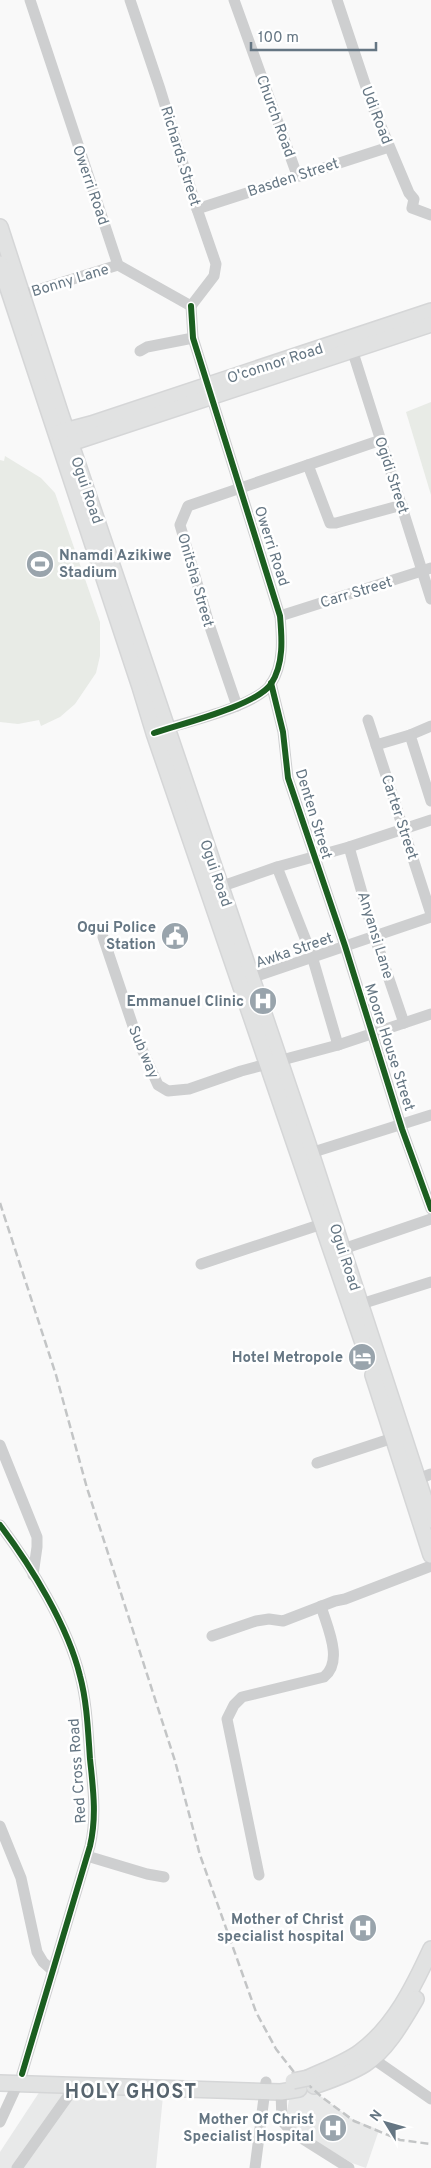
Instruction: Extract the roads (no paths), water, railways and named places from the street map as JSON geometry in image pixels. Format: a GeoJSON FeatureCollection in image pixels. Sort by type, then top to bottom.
{"type":"FeatureCollection","features":[{"type":"Feature","properties":{"kind":"main road","name":"Ogui Road"},"geometry":{"type":"LineString","coordinates":[[0,227],[16,297],[64,438],[137,678],[160,731]]}},
{"type":"Feature","properties":{"kind":"main road","name":"Ogui Road"},"geometry":{"type":"LineString","coordinates":[[0,264],[16,297],[60,412],[64,438],[77,460],[160,731],[273,1063],[305,1155],[343,1249],[361,1304],[424,1476],[431,1520]]}},
{"type":"Feature","properties":{"kind":"main road","name":"O'connor Road"},"geometry":{"type":"LineString","coordinates":[[64,438],[350,344],[431,312]]}},
{"type":"Feature","properties":{"kind":"main road","name":"O'connor Road"},"geometry":{"type":"LineString","coordinates":[[350,344],[431,324]]}},
{"type":"Feature","properties":{"kind":"main road"},"geometry":{"type":"LineString","coordinates":[[60,412],[74,422],[92,429],[77,460]]}},
{"type":"Feature","properties":{"kind":"main road","name":"Ogui Road"},"geometry":{"type":"LineString","coordinates":[[214,888],[251,978],[273,1063]]}},
{"type":"Feature","properties":{"kind":"main road","name":"Ogui Road"},"geometry":{"type":"LineString","coordinates":[[305,1155],[322,1224],[366,1352],[431,1555]]}},
{"type":"Feature","properties":{"kind":"main road"},"geometry":{"type":"LineString","coordinates":[[0,2083],[20,2079],[265,2087],[281,2092],[304,2083],[358,2054],[377,2038],[407,1998],[431,1949]]}},
{"type":"Feature","properties":{"kind":"main road"},"geometry":{"type":"LineString","coordinates":[[0,2073],[20,2079],[76,2085],[265,2087],[304,2083],[352,2071],[372,2058],[404,2019],[431,1970]]}},
{"type":"Feature","properties":{"kind":"street","name":"Owerri Road"},"geometry":{"type":"LineString","coordinates":[[30,0],[118,265]]}},
{"type":"Feature","properties":{"kind":"street","name":"Richards Street"},"geometry":{"type":"LineString","coordinates":[[130,0],[216,264],[216,270],[191,306]]}},
{"type":"Feature","properties":{"kind":"street","name":"Church Road"},"geometry":{"type":"LineString","coordinates":[[234,0],[297,175]]}},
{"type":"Feature","properties":{"kind":"street","name":"Udi Road"},"geometry":{"type":"LineString","coordinates":[[338,0],[372,105],[414,199],[412,208],[431,215]]}},
{"type":"Feature","properties":{"kind":"street","name":"Basden Street"},"geometry":{"type":"LineString","coordinates":[[197,209],[389,146]]}},
{"type":"Feature","properties":{"kind":"street","name":"Bonny Lane"},"geometry":{"type":"LineString","coordinates":[[16,297],[118,265]]}},
{"type":"Feature","properties":{"kind":"street"},"geometry":{"type":"LineString","coordinates":[[118,265],[191,306]]}},
{"type":"Feature","properties":{"kind":"street","name":"Owerri Road"},"geometry":{"type":"LineString","coordinates":[[191,306],[193,338],[280,616],[282,649],[271,683]]}},
{"type":"Feature","properties":{"kind":"street"},"geometry":{"type":"LineString","coordinates":[[140,350],[193,338]]}},
{"type":"Feature","properties":{"kind":"street","name":"Ogidi Street"},"geometry":{"type":"LineString","coordinates":[[350,344],[402,505],[427,569],[431,599]]}},
{"type":"Feature","properties":{"kind":"street","name":"Onitsha Street"},"geometry":{"type":"LineString","coordinates":[[237,706],[210,627],[180,525],[188,506],[381,440]]}},
{"type":"Feature","properties":{"kind":"street"},"geometry":{"type":"LineString","coordinates":[[308,465],[330,523],[402,505]]}},
{"type":"Feature","properties":{"kind":"street","name":"Carr Street"},"geometry":{"type":"LineString","coordinates":[[280,616],[427,569]]}},
{"type":"Feature","properties":{"kind":"street"},"geometry":{"type":"LineString","coordinates":[[160,731],[237,706],[262,692],[271,683]]}},
{"type":"Feature","properties":{"kind":"street","name":"Denten Street"},"geometry":{"type":"LineString","coordinates":[[271,683],[283,732],[288,778],[326,893]]}},
{"type":"Feature","properties":{"kind":"street","name":"Carter Street"},"geometry":{"type":"LineString","coordinates":[[368,720],[431,916]]}},
{"type":"Feature","properties":{"kind":"street"},"geometry":{"type":"LineString","coordinates":[[376,746],[431,726]]}},
{"type":"Feature","properties":{"kind":"street"},"geometry":{"type":"LineString","coordinates":[[410,735],[431,801]]}},
{"type":"Feature","properties":{"kind":"street","name":"Denten Street"},"geometry":{"type":"LineString","coordinates":[[214,888],[431,820]]}},
{"type":"Feature","properties":{"kind":"street","name":"Anyansi Lane"},"geometry":{"type":"LineString","coordinates":[[349,847],[374,935],[404,1023]]}},
{"type":"Feature","properties":{"kind":"street"},"geometry":{"type":"LineString","coordinates":[[277,867],[312,956],[338,1045]]}},
{"type":"Feature","properties":{"kind":"street","name":"Moore House Street"},"geometry":{"type":"LineString","coordinates":[[326,893],[345,946],[401,1124],[431,1209]]}},
{"type":"Feature","properties":{"kind":"street","name":"Awka Street"},"geometry":{"type":"LineString","coordinates":[[251,978],[431,916]]}},
{"type":"Feature","properties":{"kind":"street","name":"Sub way"},"geometry":{"type":"LineString","coordinates":[[103,938],[137,1038],[158,1085],[174,1091],[189,1089],[338,1045],[431,1014]]}},
{"type":"Feature","properties":{"kind":"street"},"geometry":{"type":"LineString","coordinates":[[305,1155],[431,1116]]}},
{"type":"Feature","properties":{"kind":"street"},"geometry":{"type":"LineString","coordinates":[[343,1249],[431,1219]]}},
{"type":"Feature","properties":{"kind":"street"},"geometry":{"type":"LineString","coordinates":[[201,1264],[322,1224]]}},
{"type":"Feature","properties":{"kind":"street"},"geometry":{"type":"LineString","coordinates":[[361,1304],[431,1282]]}},
{"type":"Feature","properties":{"kind":"street"},"geometry":{"type":"LineString","coordinates":[[317,1463],[393,1438]]}},
{"type":"Feature","properties":{"kind":"street"},"geometry":{"type":"LineString","coordinates":[[0,1445],[37,1537],[38,1547],[33,1575]]}},
{"type":"Feature","properties":{"kind":"street","name":"Red Cross Road"},"geometry":{"type":"LineString","coordinates":[[0,1525],[20,1551],[50,1603],[69,1645],[82,1684],[95,1824],[20,2079],[0,2122]]}},
{"type":"Feature","properties":{"kind":"street"},"geometry":{"type":"LineString","coordinates":[[212,1636],[256,1621],[270,1619],[283,1621],[431,1566]]}},
{"type":"Feature","properties":{"kind":"street"},"geometry":{"type":"LineString","coordinates":[[259,1875],[227,1719],[234,1705],[242,1697],[324,1677],[331,1672],[333,1667],[332,1644],[321,1606]]}},
{"type":"Feature","properties":{"kind":"street"},"geometry":{"type":"LineString","coordinates":[[0,1826],[21,1878],[37,1952],[43,1962],[53,1971]]}},
{"type":"Feature","properties":{"kind":"street"},"geometry":{"type":"LineString","coordinates":[[87,1856],[147,1874],[164,1877]]}},
{"type":"Feature","properties":{"kind":"street"},"geometry":{"type":"LineString","coordinates":[[372,2058],[431,2099]]}},
{"type":"Feature","properties":{"kind":"street"},"geometry":{"type":"LineString","coordinates":[[17,2168],[76,2085]]}},
{"type":"Feature","properties":{"kind":"street"},"geometry":{"type":"LineString","coordinates":[[255,2168],[265,2087]]}},
{"type":"Feature","properties":{"kind":"street"},"geometry":{"type":"LineString","coordinates":[[281,2092],[282,2121],[284,2125],[349,2168]]}},
{"type":"Feature","properties":{"kind":"railway"},"geometry":{"type":"LineString","coordinates":[[0,1203],[56,1375],[87,1488],[175,1761],[200,1855],[256,2012],[276,2049],[294,2072],[323,2098],[354,2121],[400,2140],[431,2144]]}},
{"type":"Feature","properties":{"kind":"place","name":"Nnamdi Azikiwe Stadium"},"geometry":{"type":"Point","coordinates":[40,564]}},
{"type":"Feature","properties":{"kind":"place","name":"Ogui Police Station"},"geometry":{"type":"Point","coordinates":[175,936]}},
{"type":"Feature","properties":{"kind":"place","name":"Emmanuel Clinic"},"geometry":{"type":"Point","coordinates":[263,1001]}},
{"type":"Feature","properties":{"kind":"place","name":"Hotel Metropole"},"geometry":{"type":"Point","coordinates":[362,1357]}},
{"type":"Feature","properties":{"kind":"place","name":"Mother of Christ specialist hospital"},"geometry":{"type":"Point","coordinates":[363,1928]}},
{"type":"Feature","properties":{"kind":"place","name":"Mother Of Christ Specialist Hospital"},"geometry":{"type":"Point","coordinates":[333,2128]}},
{"type":"Feature","properties":{"kind":"district","name":"HOLY GHOST"},"geometry":{"type":"Point","coordinates":[131,2091]}}]}
